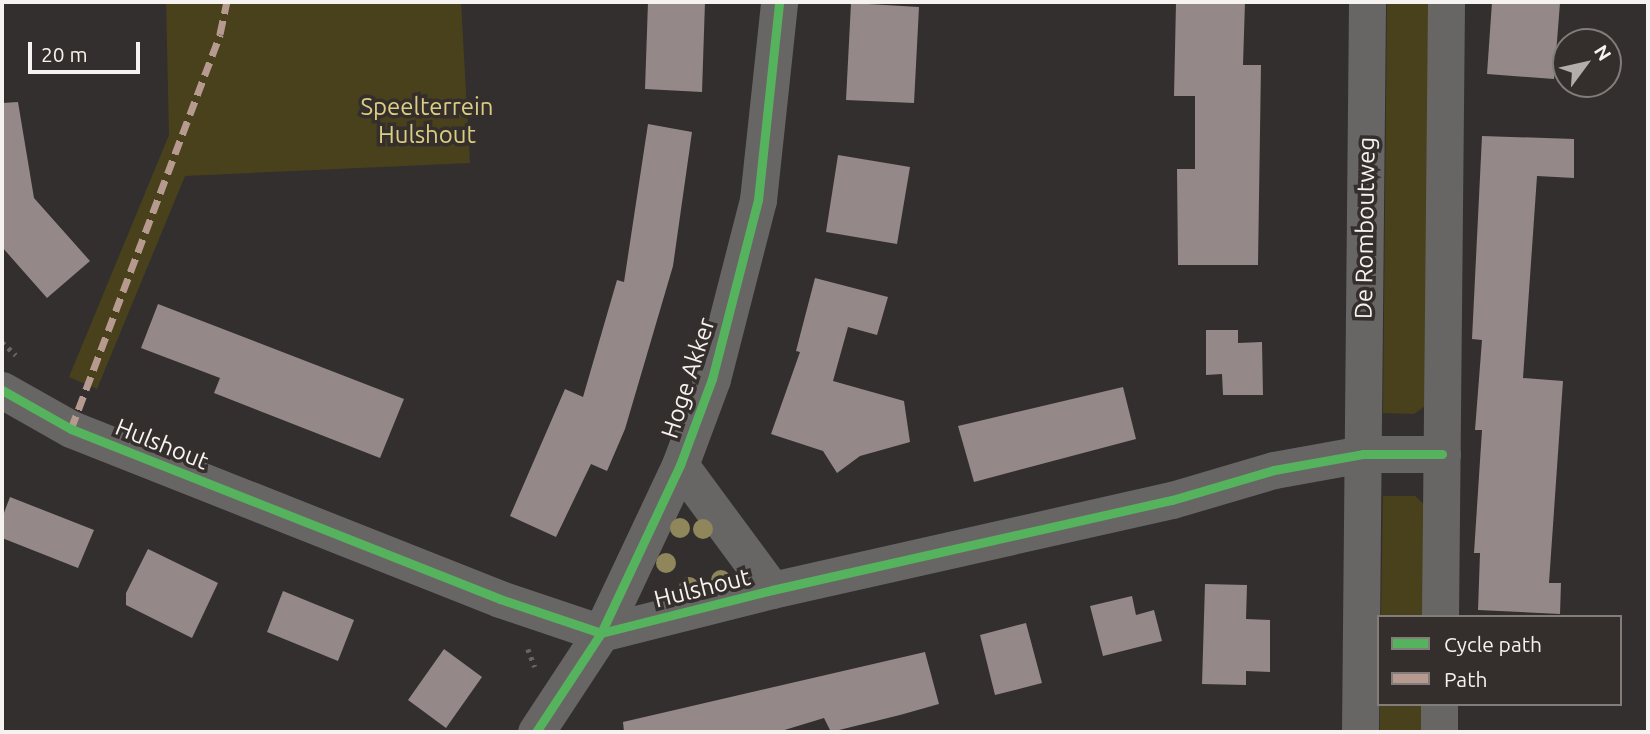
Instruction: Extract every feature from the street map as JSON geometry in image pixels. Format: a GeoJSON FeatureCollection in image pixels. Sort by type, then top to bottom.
{"type":"FeatureCollection","features":[{"type":"Feature","properties":{"kind":"street","name":"Hoge Akker"},"geometry":{"type":"LineString","coordinates":[[536,732],[600,633],[680,466],[712,379],[758,200],[779,2]]}},
{"type":"Feature","properties":{"kind":"street","name":"De Romboutweg"},"geometry":{"type":"LineString","coordinates":[[1360,732],[1367,2]]}},
{"type":"Feature","properties":{"kind":"street"},"geometry":{"type":"LineString","coordinates":[[1440,615],[1446,2]]}},
{"type":"Feature","properties":{"kind":"street","name":"Hulshout"},"geometry":{"type":"LineString","coordinates":[[2,390],[71,429],[500,598],[600,633],[772,590],[1172,500],[1275,470],[1363,454]]}},
{"type":"Feature","properties":{"kind":"street"},"geometry":{"type":"LineString","coordinates":[[1363,454],[1442,454]]}},
{"type":"Feature","properties":{"kind":"street","name":"Hulshout"},"geometry":{"type":"LineString","coordinates":[[680,466],[772,590]]}},
{"type":"Feature","properties":{"kind":"street"},"geometry":{"type":"LineString","coordinates":[[1439,706],[1439,732]]}},
{"type":"Feature","properties":{"kind":"path"},"geometry":{"type":"LineString","coordinates":[[2,342],[27,363]]}},
{"type":"Feature","properties":{"kind":"green space","name":"Speelterrein Hulshout"},"geometry":{"type":"Polygon","coordinates":[[[166,2],[461,2],[470,163],[185,176],[97,389],[69,377],[169,135],[166,2]]]}},
{"type":"Feature","properties":{"kind":"green space"},"geometry":{"type":"Polygon","coordinates":[[[1387,2],[1434,2],[1431,402],[1414,414],[1383,413],[1387,2]]]}},
{"type":"Feature","properties":{"kind":"green space"},"geometry":{"type":"Polygon","coordinates":[[[1383,496],[1415,496],[1430,510],[1428,615],[1381,615],[1383,496]]]}},
{"type":"Feature","properties":{"kind":"green space"},"geometry":{"type":"Polygon","coordinates":[[[1380,706],[1428,706],[1427,732],[1380,732],[1380,706]]]}},
{"type":"Feature","properties":{"kind":"building"},"geometry":{"type":"Polygon","coordinates":[[[648,2],[705,2],[702,92],[645,89],[648,2]]]}},
{"type":"Feature","properties":{"kind":"building"},"geometry":{"type":"Polygon","coordinates":[[[1176,2],[1245,2],[1243,65],[1261,65],[1258,265],[1178,265],[1177,169],[1195,169],[1195,96],[1174,96],[1176,2]]]}},
{"type":"Feature","properties":{"kind":"building"},"geometry":{"type":"Polygon","coordinates":[[[1492,2],[1560,3],[1558,28],[1552,28],[1552,79],[1487,74],[1492,2]]]}},
{"type":"Feature","properties":{"kind":"building"},"geometry":{"type":"Polygon","coordinates":[[[851,3],[919,7],[914,103],[846,100],[851,3]]]}},
{"type":"Feature","properties":{"kind":"building"},"geometry":{"type":"Polygon","coordinates":[[[18,102],[34,198],[90,261],[47,298],[2,247],[2,103],[18,102]]]}},
{"type":"Feature","properties":{"kind":"building"},"geometry":{"type":"Polygon","coordinates":[[[648,124],[692,132],[673,266],[625,429],[607,471],[591,464],[556,537],[510,516],[565,389],[583,397],[617,280],[624,282],[648,124]]]}},
{"type":"Feature","properties":{"kind":"building"},"geometry":{"type":"Polygon","coordinates":[[[1482,136],[1574,139],[1574,178],[1537,176],[1523,378],[1563,381],[1549,583],[1561,583],[1560,614],[1478,610],[1480,553],[1474,553],[1482,430],[1475,430],[1482,340],[1472,339],[1482,136]]]}},
{"type":"Feature","properties":{"kind":"building"},"geometry":{"type":"Polygon","coordinates":[[[838,155],[910,167],[897,244],[826,232],[838,155]]]}},
{"type":"Feature","properties":{"kind":"building"},"geometry":{"type":"Polygon","coordinates":[[[815,278],[888,297],[877,335],[848,327],[833,381],[904,401],[910,442],[860,456],[837,473],[823,451],[771,434],[800,352],[796,351],[815,278]]]}},
{"type":"Feature","properties":{"kind":"building"},"geometry":{"type":"Polygon","coordinates":[[[158,304],[404,399],[380,458],[214,393],[220,378],[141,348],[158,304]]]}},
{"type":"Feature","properties":{"kind":"building"},"geometry":{"type":"Polygon","coordinates":[[[1206,330],[1238,330],[1238,343],[1262,342],[1263,395],[1223,395],[1222,374],[1206,375],[1206,330]]]}},
{"type":"Feature","properties":{"kind":"building"},"geometry":{"type":"Polygon","coordinates":[[[1123,387],[1136,439],[974,482],[958,426],[1123,387]]]}},
{"type":"Feature","properties":{"kind":"building"},"geometry":{"type":"Polygon","coordinates":[[[10,497],[94,530],[78,568],[2,538],[2,518],[10,497]]]}},
{"type":"Feature","properties":{"kind":"building"},"geometry":{"type":"Polygon","coordinates":[[[148,549],[218,583],[192,638],[126,605],[126,593],[148,549]]]}},
{"type":"Feature","properties":{"kind":"building"},"geometry":{"type":"Polygon","coordinates":[[[1205,584],[1247,585],[1246,619],[1270,620],[1270,672],[1246,671],[1246,685],[1202,684],[1205,584]]]}},
{"type":"Feature","properties":{"kind":"building"},"geometry":{"type":"Polygon","coordinates":[[[283,591],[354,620],[338,661],[267,632],[283,591]]]}},
{"type":"Feature","properties":{"kind":"building"},"geometry":{"type":"Polygon","coordinates":[[[1132,596],[1136,615],[1154,610],[1162,641],[1103,656],[1090,606],[1132,596]]]}},
{"type":"Feature","properties":{"kind":"building"},"geometry":{"type":"Polygon","coordinates":[[[1026,623],[1042,683],[995,695],[980,635],[1026,623]]]}},
{"type":"Feature","properties":{"kind":"building"},"geometry":{"type":"Polygon","coordinates":[[[444,649],[482,677],[446,728],[408,700],[444,649]]]}},
{"type":"Feature","properties":{"kind":"building"},"geometry":{"type":"Polygon","coordinates":[[[925,652],[939,704],[900,715],[831,732],[824,718],[778,732],[624,732],[623,722],[925,652]]]}},
{"type":"Feature","properties":{"kind":"marked path"},"geometry":{"type":"LineString","coordinates":[[71,429],[220,34],[227,2]]}},
{"type":"Feature","properties":{"kind":"cycle path"},"geometry":{"type":"LineString","coordinates":[[536,732],[601,633],[680,465],[712,379],[758,200],[779,2]]}},
{"type":"Feature","properties":{"kind":"cycle path"},"geometry":{"type":"LineString","coordinates":[[2,390],[71,429],[500,599],[601,633],[772,590],[1172,500],[1274,470],[1363,454],[1442,454]]}}]}
